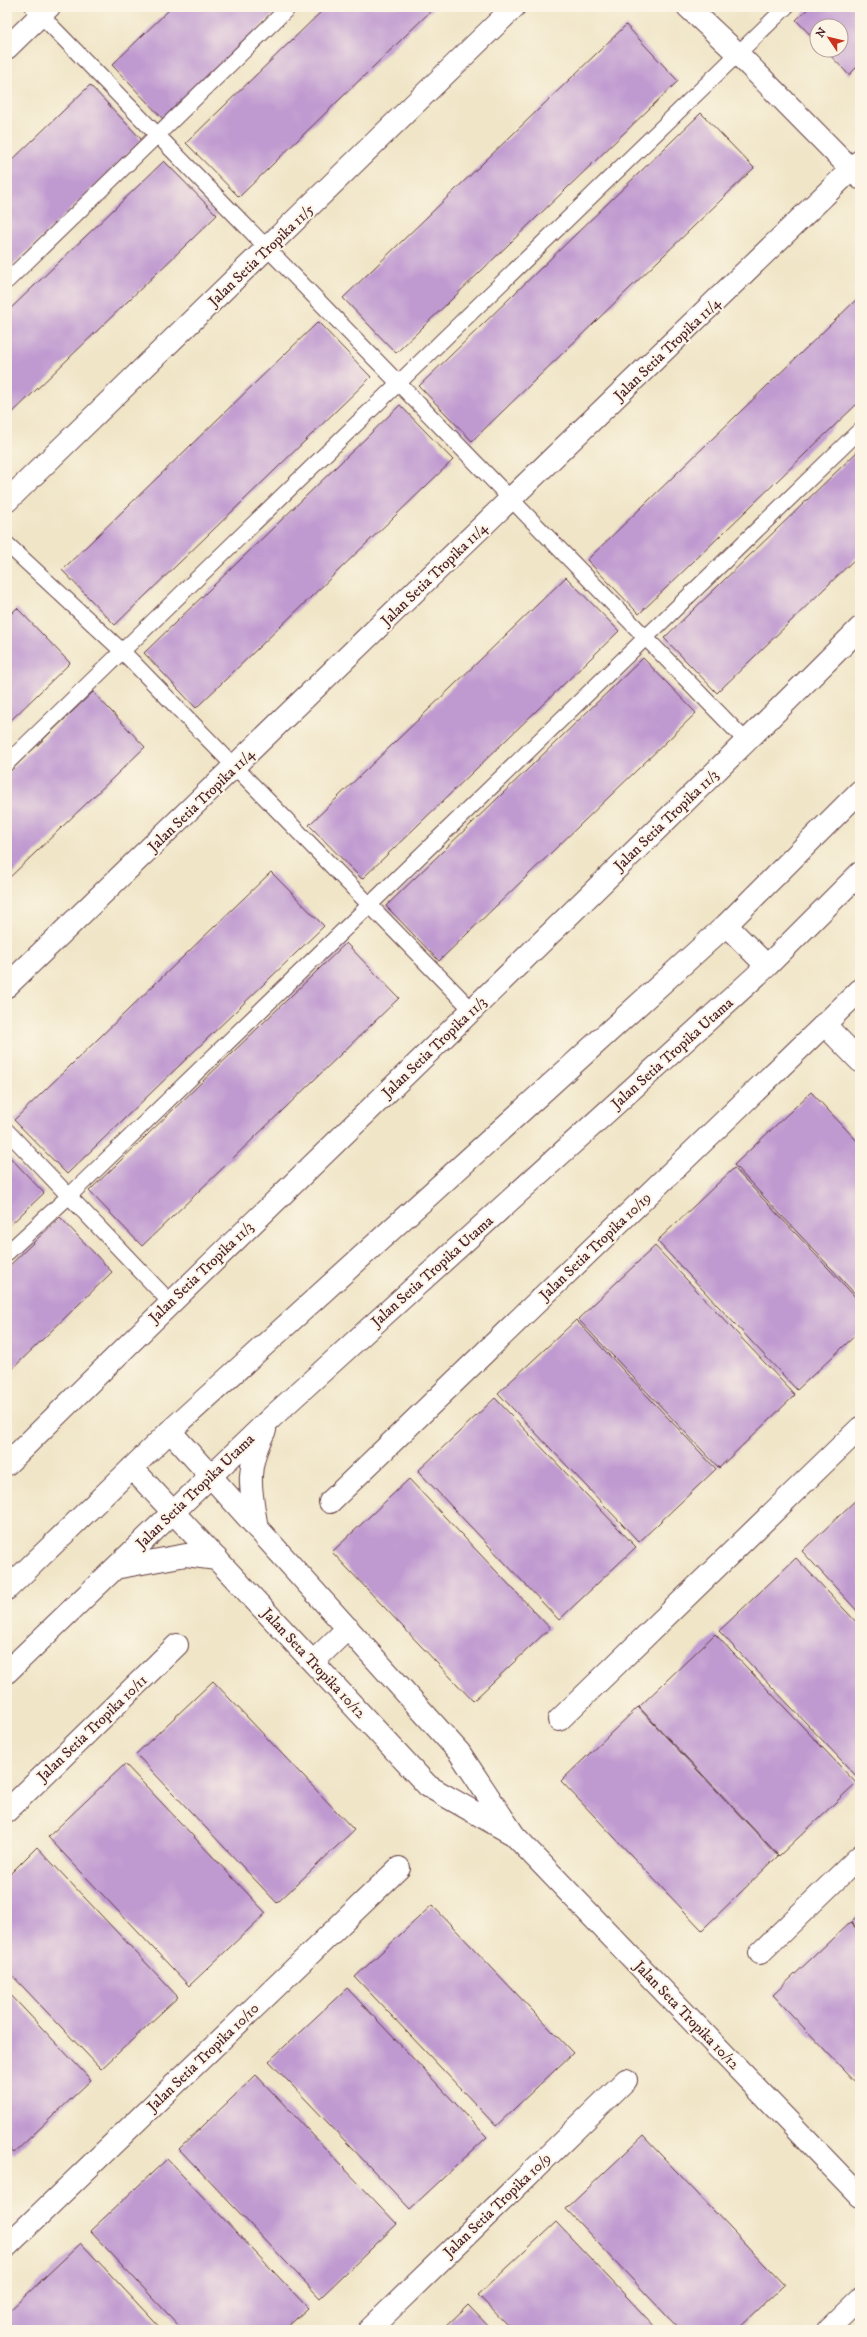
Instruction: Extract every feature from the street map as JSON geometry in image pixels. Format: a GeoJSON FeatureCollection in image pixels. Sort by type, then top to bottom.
{"type":"FeatureCollection","features":[{"type":"Feature","properties":{"kind":"street","name":"Jalan Setia Tropika 11/5"},"geometry":{"type":"LineString","coordinates":[[7,501],[267,250],[514,7]]}},
{"type":"Feature","properties":{"kind":"street"},"geometry":{"type":"LineString","coordinates":[[688,7],[857,169]]}},
{"type":"Feature","properties":{"kind":"street"},"geometry":{"type":"LineString","coordinates":[[7,48],[41,10]]}},
{"type":"Feature","properties":{"kind":"street","name":"Jalan Setia Tropika 11/4"},"geometry":{"type":"LineString","coordinates":[[7,986],[512,498],[857,169]]}},
{"type":"Feature","properties":{"kind":"street","name":"Jalan Setia Tropika 11/3"},"geometry":{"type":"LineString","coordinates":[[7,1464],[170,1302],[747,742],[860,628]]}},
{"type":"Feature","properties":{"kind":"street"},"geometry":{"type":"LineString","coordinates":[[7,1589],[170,1431],[726,925],[860,791]]}},
{"type":"Feature","properties":{"kind":"street","name":"Jalan Setia Tropika Utama"},"geometry":{"type":"LineString","coordinates":[[7,1672],[271,1418],[767,966],[860,873]]}},
{"type":"Feature","properties":{"kind":"street"},"geometry":{"type":"LineString","coordinates":[[726,925],[767,966]]}},
{"type":"Feature","properties":{"kind":"street","name":"Jalan Setia Tropika 10/19"},"geometry":{"type":"LineString","coordinates":[[330,1502],[860,990]]}},
{"type":"Feature","properties":{"kind":"street"},"geometry":{"type":"LineString","coordinates":[[824,1024],[860,1061]]}},
{"type":"Feature","properties":{"kind":"street"},"geometry":{"type":"LineString","coordinates":[[257,1528],[250,1492],[250,1466],[257,1444],[271,1418]]}},
{"type":"Feature","properties":{"kind":"street"},"geometry":{"type":"LineString","coordinates":[[558,1720],[860,1428]]}},
{"type":"Feature","properties":{"kind":"street","name":"Jalan Seta Tropika 10/12"},"geometry":{"type":"LineString","coordinates":[[170,1431],[460,1752],[514,1835],[860,2196]]}},
{"type":"Feature","properties":{"kind":"street","name":"Jalan Seta Tropika 10/12"},"geometry":{"type":"LineString","coordinates":[[132,1468],[428,1786],[514,1835]]}},
{"type":"Feature","properties":{"kind":"street"},"geometry":{"type":"LineString","coordinates":[[115,1568],[186,1555],[217,1559]]}},
{"type":"Feature","properties":{"kind":"street"},"geometry":{"type":"LineString","coordinates":[[313,1662],[348,1628]]}},
{"type":"Feature","properties":{"kind":"street","name":"Jalan Setia Tropika 10/11"},"geometry":{"type":"LineString","coordinates":[[7,1811],[177,1645]]}},
{"type":"Feature","properties":{"kind":"street"},"geometry":{"type":"LineString","coordinates":[[760,1953],[860,1856]]}},
{"type":"Feature","properties":{"kind":"street","name":"Jalan Setia Tropika 10/10"},"geometry":{"type":"LineString","coordinates":[[7,2246],[399,1868]]}},
{"type":"Feature","properties":{"kind":"street","name":"Jalan Setia Tropika 10/9"},"geometry":{"type":"LineString","coordinates":[[369,2330],[626,2080]]}},
{"type":"Feature","properties":{"kind":"street"},"geometry":{"type":"LineString","coordinates":[[828,2330],[860,2299]]}},
{"type":"Feature","properties":{"kind":"lane"},"geometry":{"type":"LineString","coordinates":[[7,281],[289,7]]}},
{"type":"Feature","properties":{"kind":"lane"},"geometry":{"type":"LineString","coordinates":[[7,763],[786,7]]}},
{"type":"Feature","properties":{"kind":"lane"},"geometry":{"type":"LineString","coordinates":[[41,10],[156,136],[399,382],[747,742]]}},
{"type":"Feature","properties":{"kind":"lane"},"geometry":{"type":"LineString","coordinates":[[7,1253],[69,1196],[860,430]]}},
{"type":"Feature","properties":{"kind":"lane"},"geometry":{"type":"LineString","coordinates":[[7,544],[122,651],[236,766],[369,906],[472,1010]]}},
{"type":"Feature","properties":{"kind":"lane"},"geometry":{"type":"LineString","coordinates":[[7,1131],[170,1302]]}},
{"type":"Feature","properties":{"kind":"building"},"geometry":{"type":"Polygon","coordinates":[[[172,7],[281,7],[164,120],[112,65],[172,7]]]}},
{"type":"Feature","properties":{"kind":"building"},"geometry":{"type":"Polygon","coordinates":[[[326,7],[435,7],[239,197],[186,143],[326,7]]]}},
{"type":"Feature","properties":{"kind":"building"},"geometry":{"type":"Polygon","coordinates":[[[810,7],[860,7],[860,64],[849,75],[833,58],[849,58],[849,18],[809,18],[809,34],[796,20],[810,7]]]}},
{"type":"Feature","properties":{"kind":"building"},"geometry":{"type":"Polygon","coordinates":[[[626,25],[678,81],[396,353],[343,298],[626,25]]]}},
{"type":"Feature","properties":{"kind":"building"},"geometry":{"type":"Polygon","coordinates":[[[90,85],[142,140],[7,271],[7,165],[90,85]]]}},
{"type":"Feature","properties":{"kind":"building"},"geometry":{"type":"Polygon","coordinates":[[[701,113],[754,168],[472,441],[419,386],[701,113]]]}},
{"type":"Feature","properties":{"kind":"building"},"geometry":{"type":"Polygon","coordinates":[[[164,161],[217,215],[7,418],[7,312],[164,161]]]}},
{"type":"Feature","properties":{"kind":"building"},"geometry":{"type":"Polygon","coordinates":[[[860,296],[860,401],[639,614],[587,560],[860,296]]]}},
{"type":"Feature","properties":{"kind":"building"},"geometry":{"type":"Polygon","coordinates":[[[318,322],[371,377],[115,625],[62,570],[318,322]]]}},
{"type":"Feature","properties":{"kind":"building"},"geometry":{"type":"Polygon","coordinates":[[[400,405],[453,460],[196,708],[144,653],[400,405]]]}},
{"type":"Feature","properties":{"kind":"building"},"geometry":{"type":"Polygon","coordinates":[[[860,449],[860,554],[717,693],[664,638],[860,449]]]}},
{"type":"Feature","properties":{"kind":"building"},"geometry":{"type":"Polygon","coordinates":[[[566,577],[619,631],[362,879],[309,825],[566,577]]]}},
{"type":"Feature","properties":{"kind":"building"},"geometry":{"type":"Polygon","coordinates":[[[17,608],[70,663],[7,724],[7,618],[17,608]]]}},
{"type":"Feature","properties":{"kind":"building"},"geometry":{"type":"Polygon","coordinates":[[[643,658],[696,713],[439,961],[386,906],[643,658]]]}},
{"type":"Feature","properties":{"kind":"building"},"geometry":{"type":"Polygon","coordinates":[[[93,692],[145,747],[7,880],[7,774],[93,692]]]}},
{"type":"Feature","properties":{"kind":"building"},"geometry":{"type":"Polygon","coordinates":[[[271,872],[324,926],[67,1174],[14,1120],[271,872]]]}},
{"type":"Feature","properties":{"kind":"building"},"geometry":{"type":"Polygon","coordinates":[[[346,943],[399,998],[142,1246],[89,1191],[346,943]]]}},
{"type":"Feature","properties":{"kind":"building"},"geometry":{"type":"Polygon","coordinates":[[[811,1092],[860,1144],[860,1299],[734,1165],[811,1092]]]}},
{"type":"Feature","properties":{"kind":"building"},"geometry":{"type":"Polygon","coordinates":[[[7,1154],[44,1193],[7,1228],[7,1154]]]}},
{"type":"Feature","properties":{"kind":"building"},"geometry":{"type":"Polygon","coordinates":[[[734,1168],[860,1302],[860,1331],[797,1390],[657,1241],[734,1168]]]}},
{"type":"Feature","properties":{"kind":"building"},"geometry":{"type":"Polygon","coordinates":[[[60,1217],[112,1272],[7,1374],[7,1268],[60,1217]]]}},
{"type":"Feature","properties":{"kind":"building"},"geometry":{"type":"Polygon","coordinates":[[[655,1246],[795,1395],[719,1468],[578,1319],[655,1246]]]}},
{"type":"Feature","properties":{"kind":"building"},"geometry":{"type":"Polygon","coordinates":[[[576,1320],[716,1469],[639,1542],[498,1393],[576,1320]]]}},
{"type":"Feature","properties":{"kind":"building"},"geometry":{"type":"Polygon","coordinates":[[[495,1398],[636,1547],[559,1620],[418,1471],[495,1398]]]}},
{"type":"Feature","properties":{"kind":"building"},"geometry":{"type":"Polygon","coordinates":[[[409,1479],[550,1628],[473,1701],[332,1552],[409,1479]]]}},
{"type":"Feature","properties":{"kind":"building"},"geometry":{"type":"Polygon","coordinates":[[[860,1496],[860,1614],[802,1551],[860,1496]]]}},
{"type":"Feature","properties":{"kind":"building"},"geometry":{"type":"Polygon","coordinates":[[[796,1558],[860,1626],[860,1780],[719,1631],[796,1558]]]}},
{"type":"Feature","properties":{"kind":"building"},"geometry":{"type":"Polygon","coordinates":[[[715,1634],[856,1783],[779,1856],[639,1707],[715,1634]]]}},
{"type":"Feature","properties":{"kind":"building"},"geometry":{"type":"Polygon","coordinates":[[[213,1681],[354,1830],[277,1903],[136,1754],[213,1681]]]}},
{"type":"Feature","properties":{"kind":"building"},"geometry":{"type":"Polygon","coordinates":[[[638,1707],[778,1856],[702,1930],[561,1781],[638,1707]]]}},
{"type":"Feature","properties":{"kind":"building"},"geometry":{"type":"Polygon","coordinates":[[[125,1764],[266,1913],[189,1986],[48,1837],[125,1764]]]}},
{"type":"Feature","properties":{"kind":"building"},"geometry":{"type":"Polygon","coordinates":[[[37,1847],[178,1997],[101,2069],[7,1970],[7,1877],[37,1847]]]}},
{"type":"Feature","properties":{"kind":"building"},"geometry":{"type":"Polygon","coordinates":[[[432,1905],[573,2053],[496,2126],[355,1977],[432,1905]]]}},
{"type":"Feature","properties":{"kind":"building"},"geometry":{"type":"Polygon","coordinates":[[[860,1913],[860,1931],[851,1922],[860,1913]]]}},
{"type":"Feature","properties":{"kind":"building"},"geometry":{"type":"Polygon","coordinates":[[[850,1922],[860,1933],[860,2087],[773,1995],[850,1922]]]}},
{"type":"Feature","properties":{"kind":"building"},"geometry":{"type":"Polygon","coordinates":[[[347,1988],[487,2137],[410,2209],[269,2061],[347,1988]]]}},
{"type":"Feature","properties":{"kind":"building"},"geometry":{"type":"Polygon","coordinates":[[[7,1991],[91,2080],[14,2153],[7,2146],[7,1991]]]}},
{"type":"Feature","properties":{"kind":"building"},"geometry":{"type":"Polygon","coordinates":[[[256,2075],[397,2224],[320,2298],[179,2149],[256,2075]]]}},
{"type":"Feature","properties":{"kind":"building"},"geometry":{"type":"Polygon","coordinates":[[[643,2136],[784,2285],[737,2330],[680,2330],[566,2209],[643,2136]]]}},
{"type":"Feature","properties":{"kind":"building"},"geometry":{"type":"Polygon","coordinates":[[[167,2159],[308,2308],[284,2330],[183,2330],[90,2231],[167,2159]]]}},
{"type":"Feature","properties":{"kind":"building"},"geometry":{"type":"Polygon","coordinates":[[[556,2222],[658,2330],[512,2330],[478,2295],[556,2222]]]}},
{"type":"Feature","properties":{"kind":"building"},"geometry":{"type":"Polygon","coordinates":[[[81,2243],[162,2330],[16,2330],[7,2320],[7,2313],[81,2243]]]}},
{"type":"Feature","properties":{"kind":"building"},"geometry":{"type":"Polygon","coordinates":[[[468,2305],[492,2330],[442,2330],[468,2305]]]}}]}
